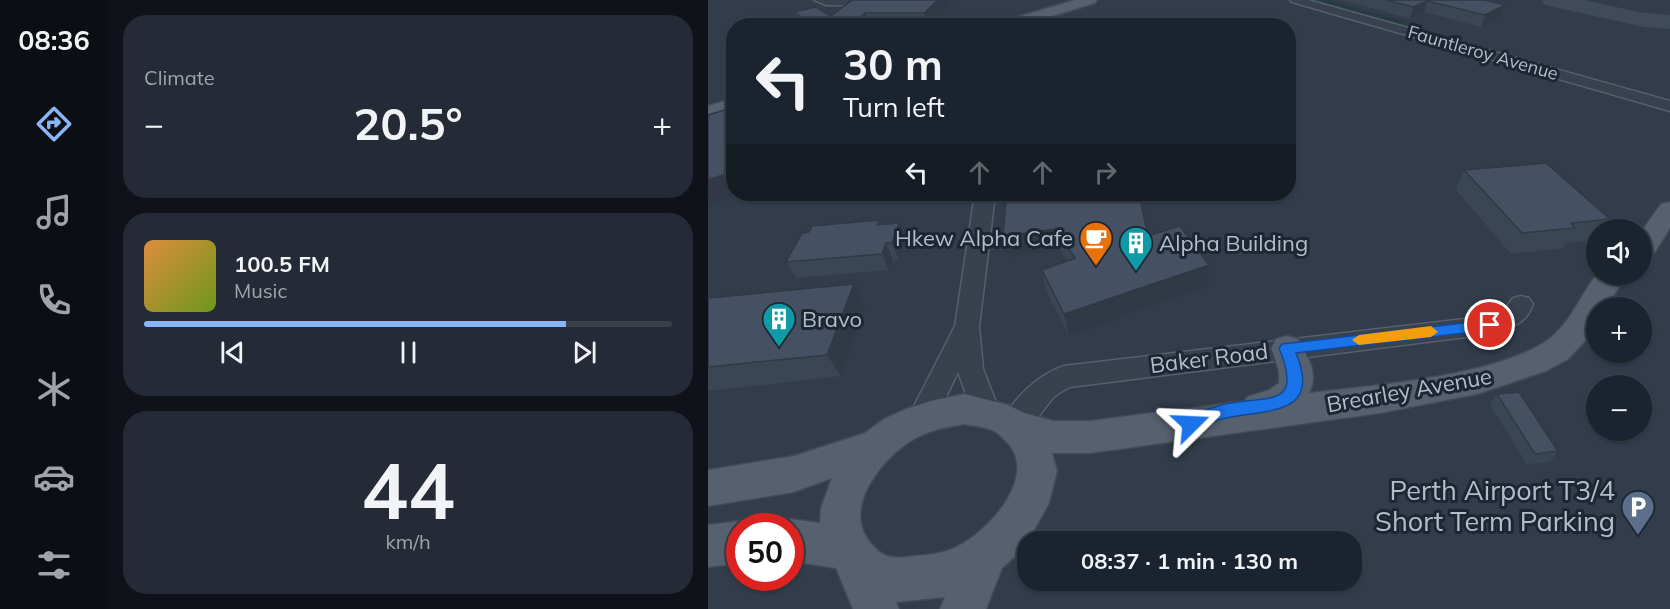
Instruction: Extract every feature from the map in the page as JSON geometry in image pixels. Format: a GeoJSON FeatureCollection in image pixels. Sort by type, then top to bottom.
{"type":"FeatureCollection","features":[{"type":"Feature","properties":{"kind":"main road"},"geometry":{"type":"LineString","coordinates":[[1029,18],[1090,0]]}},
{"type":"Feature","properties":{"kind":"main road"},"geometry":{"type":"LineString","coordinates":[[708,112],[726,106]]}},
{"type":"Feature","properties":{"kind":"main road"},"geometry":{"type":"LineString","coordinates":[[1652,236],[1670,209]]}},
{"type":"Feature","properties":{"kind":"main road","name":"Brearley Avenue"},"geometry":{"type":"LineString","coordinates":[[1006,421],[1039,434],[1068,438],[1090,437],[1389,397],[1476,380],[1533,363],[1557,350],[1570,338],[1597,301],[1604,285]]}},
{"type":"Feature","properties":{"kind":"main road"},"geometry":{"type":"LineString","coordinates":[[1191,424],[1224,411],[1273,405],[1289,396],[1297,383],[1296,371],[1287,348]]}},
{"type":"Feature","properties":{"kind":"main road"},"geometry":{"type":"LineString","coordinates":[[804,544],[853,557],[885,579],[917,582],[951,574],[984,557],[1013,530],[1033,494],[1037,474],[1035,456],[1029,440],[1006,421],[954,410],[922,418],[892,434],[858,468],[844,495],[840,522],[853,557],[876,609]]}},
{"type":"Feature","properties":{"kind":"main road"},"geometry":{"type":"LineString","coordinates":[[708,488],[794,474],[879,445]]}},
{"type":"Feature","properties":{"kind":"main road"},"geometry":{"type":"LineString","coordinates":[[708,546],[726,544]]}},
{"type":"Feature","properties":{"kind":"main road"},"geometry":{"type":"LineString","coordinates":[[963,609],[984,557]]}},
{"type":"Feature","properties":{"kind":"street"},"geometry":{"type":"LineString","coordinates":[[820,0],[890,3]]}},
{"type":"Feature","properties":{"kind":"street","name":"Fauntleroy Avenue"},"geometry":{"type":"LineString","coordinates":[[1296,0],[1670,106]]}},
{"type":"Feature","properties":{"kind":"street"},"geometry":{"type":"LineString","coordinates":[[984,201],[967,326],[970,369],[1006,421]]}},
{"type":"Feature","properties":{"kind":"street","name":"Baker Road"},"geometry":{"type":"LineString","coordinates":[[1006,421],[1055,381],[1071,376],[1490,325],[1508,321],[1515,316],[1521,304]]}},
{"type":"Feature","properties":{"kind":"street"},"geometry":{"type":"LineString","coordinates":[[922,418],[967,326]]}},
{"type":"Feature","properties":{"kind":"shaded area"},"geometry":{"type":"Polygon","coordinates":[[[708,0],[1670,0],[1670,609],[708,609],[708,0]]]}},
{"type":"Feature","properties":{"kind":"green space"},"geometry":{"type":"Polygon","coordinates":[[[1300,0],[1326,0],[1407,22],[1395,27],[1300,0]]]}},
{"type":"Feature","properties":{"kind":"building"},"geometry":{"type":"Polygon","coordinates":[[[852,0],[938,0],[924,13],[865,13],[859,18],[802,18],[794,12],[816,7],[831,16],[852,0]]]}},
{"type":"Feature","properties":{"kind":"building"},"geometry":{"type":"Polygon","coordinates":[[[1386,0],[1485,0],[1505,5],[1485,15],[1427,1],[1413,7],[1386,0]]]}},
{"type":"Feature","properties":{"kind":"building"},"geometry":{"type":"Polygon","coordinates":[[[726,109],[726,174],[708,180],[708,115],[726,109]]]}},
{"type":"Feature","properties":{"kind":"building"},"geometry":{"type":"Polygon","coordinates":[[[1546,163],[1610,219],[1586,219],[1586,221],[1571,223],[1575,228],[1522,233],[1464,170],[1546,163]]]}},
{"type":"Feature","properties":{"kind":"building","name":"Alpha Building"},"geometry":{"type":"Polygon","coordinates":[[[1006,201],[1140,201],[1148,236],[1180,226],[1209,265],[1064,314],[1042,270],[1075,258],[1056,229],[1003,236],[1006,201]]]}},
{"type":"Feature","properties":{"kind":"building"},"geometry":{"type":"Polygon","coordinates":[[[879,220],[877,225],[899,223],[892,243],[886,243],[882,254],[786,262],[802,233],[809,232],[812,226],[879,220]]]}},
{"type":"Feature","properties":{"kind":"building"},"geometry":{"type":"Polygon","coordinates":[[[854,284],[827,355],[708,367],[708,298],[854,284]]]}},
{"type":"Feature","properties":{"kind":"building"},"geometry":{"type":"Polygon","coordinates":[[[1519,392],[1558,451],[1535,454],[1497,394],[1519,392]]]}},
{"type":"Feature","properties":{"kind":"taxiway"},"geometry":{"type":"LineString","coordinates":[[1553,0],[1644,20],[1670,22]]}},
{"type":"Feature","properties":{"kind":"slow traffic"},"geometry":{"type":"LineString","coordinates":[[1359,340],[1431,332]]}},
{"type":"Feature","properties":{"kind":"place","name":"Hkew Alpha Cafe"},"geometry":{"type":"Point","coordinates":[1096,267]}},
{"type":"Feature","properties":{"kind":"place","name":"Alpha Building"},"geometry":{"type":"Point","coordinates":[1136,272]}},
{"type":"Feature","properties":{"kind":"place","name":"Bravo"},"geometry":{"type":"Point","coordinates":[779,348]}},
{"type":"Feature","properties":{"kind":"place","name":"Perth Airport T3/4 Short Term Parking"},"geometry":{"type":"Point","coordinates":[1638,536]}},
{"type":"Feature","properties":{"kind":"route"},"geometry":{"type":"LineString","coordinates":[[1191,424],[1224,411],[1273,405],[1289,396],[1297,383],[1296,371],[1287,348],[1490,325]]}}]}
